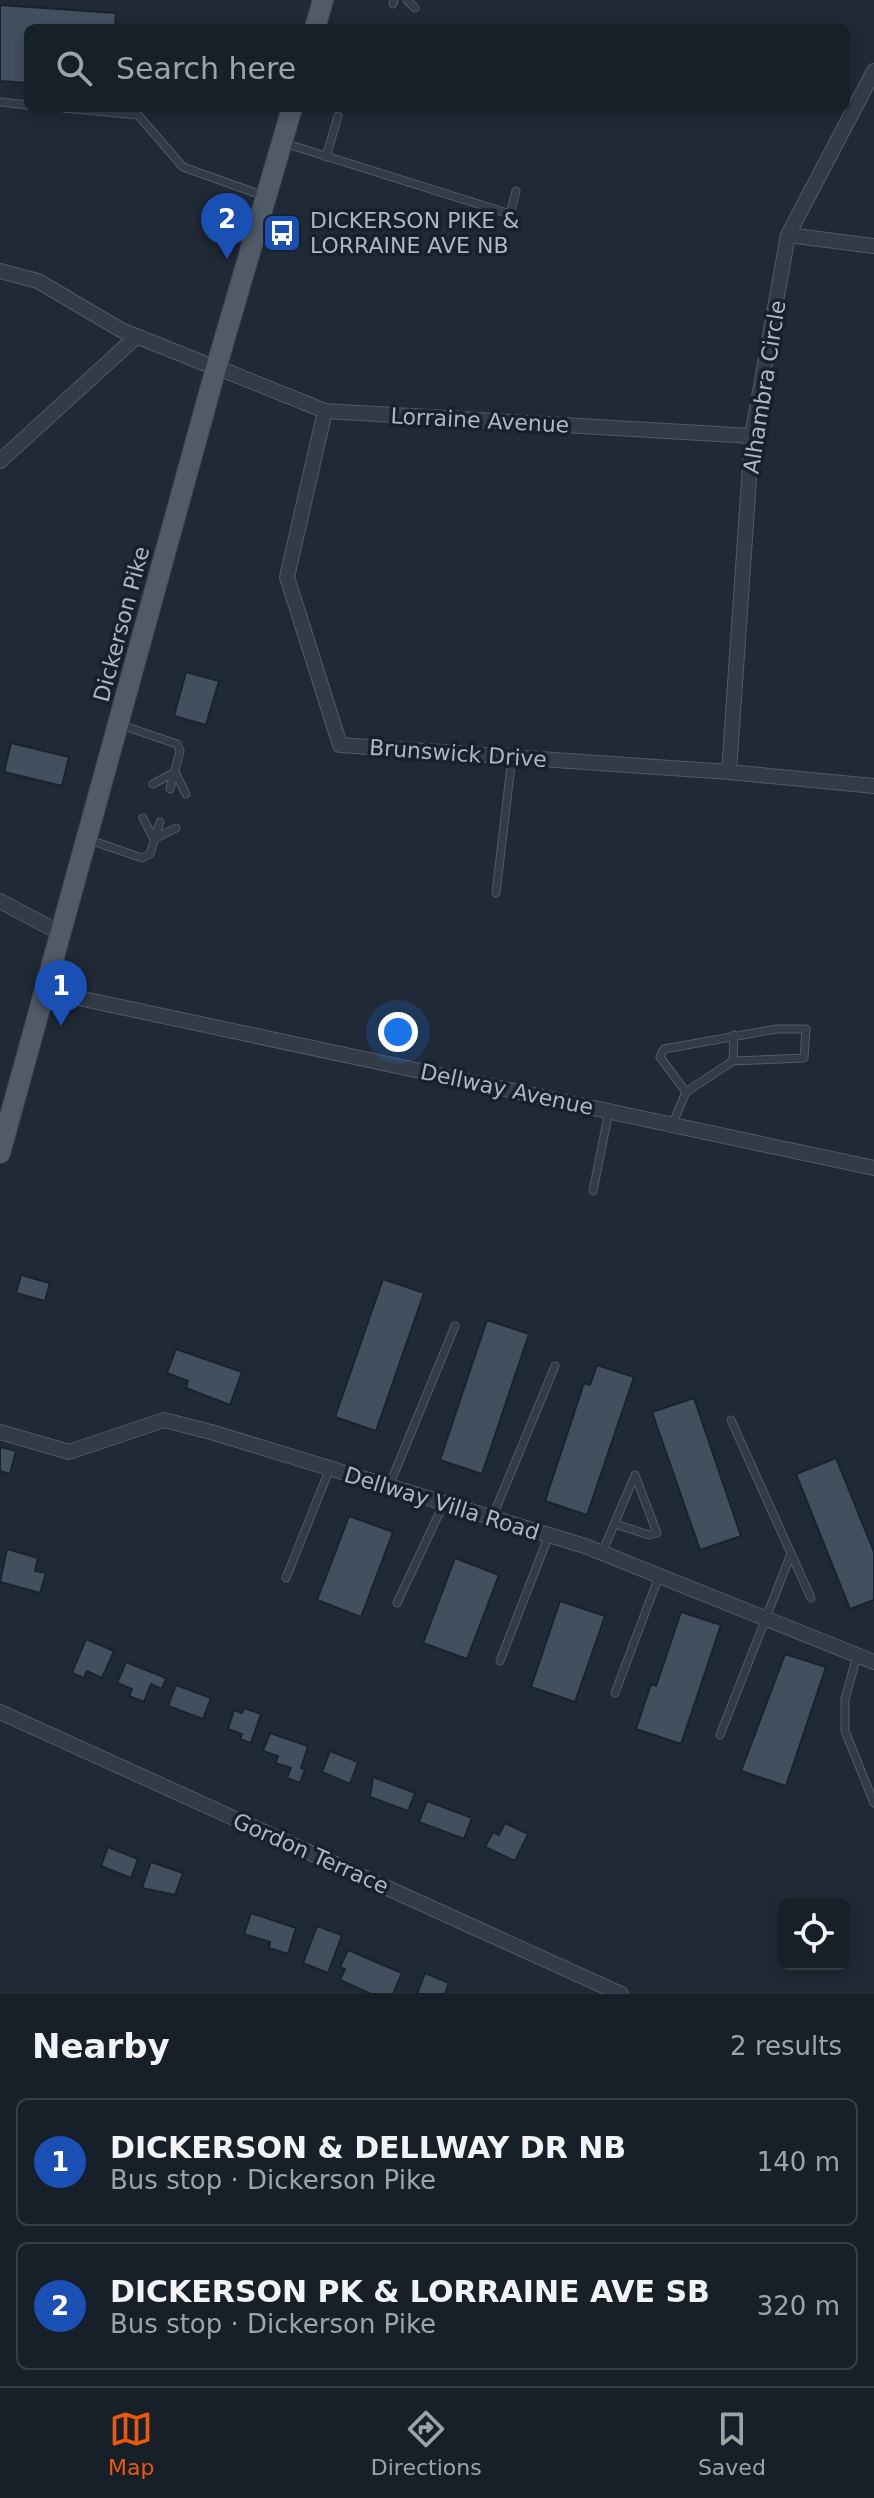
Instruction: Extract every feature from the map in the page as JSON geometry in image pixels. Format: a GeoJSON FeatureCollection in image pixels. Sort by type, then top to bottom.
{"type":"FeatureCollection","features":[{"type":"Feature","properties":{"kind":"main road"},"geometry":{"type":"LineString","coordinates":[[316,24],[323,0]]}},
{"type":"Feature","properties":{"kind":"main road","name":"Dickerson Pike"},"geometry":{"type":"LineString","coordinates":[[0,1153],[216,368],[291,112]]}},
{"type":"Feature","properties":{"kind":"street","name":"Alhambra Circle"},"geometry":{"type":"LineString","coordinates":[[729,772],[752,436],[788,235],[874,71]]}},
{"type":"Feature","properties":{"kind":"street"},"geometry":{"type":"LineString","coordinates":[[788,235],[874,246]]}},
{"type":"Feature","properties":{"kind":"street","name":"Lorraine Avenue"},"geometry":{"type":"LineString","coordinates":[[0,271],[38,281],[136,337],[325,411],[752,436]]}},
{"type":"Feature","properties":{"kind":"street"},"geometry":{"type":"LineString","coordinates":[[0,461],[136,337]]}},
{"type":"Feature","properties":{"kind":"street","name":"Brunswick Drive"},"geometry":{"type":"LineString","coordinates":[[325,411],[287,577],[340,745],[729,772],[874,786]]}},
{"type":"Feature","properties":{"kind":"street"},"geometry":{"type":"LineString","coordinates":[[0,901],[62,934]]}},
{"type":"Feature","properties":{"kind":"street","name":"Dellway Avenue"},"geometry":{"type":"LineString","coordinates":[[46,991],[874,1168]]}},
{"type":"Feature","properties":{"kind":"street","name":"Dellway Villa Road"},"geometry":{"type":"LineString","coordinates":[[0,1432],[69,1452],[164,1420],[602,1553],[874,1662]]}},
{"type":"Feature","properties":{"kind":"street","name":"Gordon Terrace"},"geometry":{"type":"LineString","coordinates":[[0,1712],[621,1994]]}},
{"type":"Feature","properties":{"kind":"lane"},"geometry":{"type":"LineString","coordinates":[[407,0],[415,8]]}},
{"type":"Feature","properties":{"kind":"lane"},"geometry":{"type":"LineString","coordinates":[[0,102],[24,105]]}},
{"type":"Feature","properties":{"kind":"lane"},"geometry":{"type":"LineString","coordinates":[[139,112],[183,167],[266,197]]}},
{"type":"Feature","properties":{"kind":"lane"},"geometry":{"type":"LineString","coordinates":[[326,157],[338,116]]}},
{"type":"Feature","properties":{"kind":"lane"},"geometry":{"type":"LineString","coordinates":[[282,142],[510,214],[516,191]]}},
{"type":"Feature","properties":{"kind":"lane"},"geometry":{"type":"LineString","coordinates":[[119,725],[177,744],[180,751],[170,789]]}},
{"type":"Feature","properties":{"kind":"lane"},"geometry":{"type":"LineString","coordinates":[[496,893],[512,757]]}},
{"type":"Feature","properties":{"kind":"lane"},"geometry":{"type":"LineString","coordinates":[[153,784],[175,772]]}},
{"type":"Feature","properties":{"kind":"lane"},"geometry":{"type":"LineString","coordinates":[[175,772],[186,794]]}},
{"type":"Feature","properties":{"kind":"lane"},"geometry":{"type":"LineString","coordinates":[[143,818],[154,839]]}},
{"type":"Feature","properties":{"kind":"lane"},"geometry":{"type":"LineString","coordinates":[[88,839],[142,858],[150,854],[160,822]]}},
{"type":"Feature","properties":{"kind":"lane"},"geometry":{"type":"LineString","coordinates":[[154,839],[176,828]]}},
{"type":"Feature","properties":{"kind":"lane"},"geometry":{"type":"LineString","coordinates":[[672,1125],[686,1092],[733,1061],[804,1058],[806,1029],[734,1035],[664,1049],[660,1057],[686,1092]]}},
{"type":"Feature","properties":{"kind":"lane"},"geometry":{"type":"LineString","coordinates":[[733,1061],[734,1035]]}},
{"type":"Feature","properties":{"kind":"lane"},"geometry":{"type":"LineString","coordinates":[[593,1191],[609,1111]]}},
{"type":"Feature","properties":{"kind":"lane"},"geometry":{"type":"LineString","coordinates":[[389,1486],[455,1326]]}},
{"type":"Feature","properties":{"kind":"lane"},"geometry":{"type":"LineString","coordinates":[[492,1518],[555,1366]]}},
{"type":"Feature","properties":{"kind":"lane"},"geometry":{"type":"LineString","coordinates":[[731,1420],[811,1598]]}},
{"type":"Feature","properties":{"kind":"lane"},"geometry":{"type":"LineString","coordinates":[[286,1578],[330,1468]]}},
{"type":"Feature","properties":{"kind":"lane"},"geometry":{"type":"LineString","coordinates":[[602,1553],[635,1475],[657,1533],[649,1535],[615,1524]]}},
{"type":"Feature","properties":{"kind":"lane"},"geometry":{"type":"LineString","coordinates":[[397,1603],[444,1503]]}},
{"type":"Feature","properties":{"kind":"lane"},"geometry":{"type":"LineString","coordinates":[[500,1661],[549,1535]]}},
{"type":"Feature","properties":{"kind":"lane"},"geometry":{"type":"LineString","coordinates":[[720,1735],[764,1616],[791,1554]]}},
{"type":"Feature","properties":{"kind":"lane"},"geometry":{"type":"LineString","coordinates":[[615,1693],[659,1576]]}},
{"type":"Feature","properties":{"kind":"lane"},"geometry":{"type":"LineString","coordinates":[[857,1656],[845,1699],[845,1731],[874,1803]]}},
{"type":"Feature","properties":{"kind":"building"},"geometry":{"type":"Polygon","coordinates":[[[0,5],[116,13],[115,24],[24,24],[24,83],[0,81],[0,5]]]}},
{"type":"Feature","properties":{"kind":"building"},"geometry":{"type":"Polygon","coordinates":[[[186,672],[219,681],[206,725],[174,716],[186,672]]]}},
{"type":"Feature","properties":{"kind":"building"},"geometry":{"type":"Polygon","coordinates":[[[11,743],[69,757],[62,786],[4,772],[11,743]]]}},
{"type":"Feature","properties":{"kind":"building"},"geometry":{"type":"Polygon","coordinates":[[[21,1275],[50,1283],[45,1301],[16,1293],[21,1275]]]}},
{"type":"Feature","properties":{"kind":"building"},"geometry":{"type":"Polygon","coordinates":[[[383,1279],[424,1293],[376,1431],[335,1417],[383,1279]]]}},
{"type":"Feature","properties":{"kind":"building"},"geometry":{"type":"Polygon","coordinates":[[[487,1320],[529,1334],[482,1474],[440,1460],[487,1320]]]}},
{"type":"Feature","properties":{"kind":"building"},"geometry":{"type":"Polygon","coordinates":[[[176,1349],[242,1372],[230,1405],[186,1388],[188,1381],[167,1373],[176,1349]]]}},
{"type":"Feature","properties":{"kind":"building"},"geometry":{"type":"Polygon","coordinates":[[[597,1365],[634,1377],[587,1515],[545,1501],[584,1383],[590,1385],[597,1365]]]}},
{"type":"Feature","properties":{"kind":"building"},"geometry":{"type":"Polygon","coordinates":[[[694,1398],[741,1536],[700,1550],[652,1412],[694,1398]]]}},
{"type":"Feature","properties":{"kind":"building"},"geometry":{"type":"Polygon","coordinates":[[[0,1447],[16,1451],[10,1474],[0,1471],[0,1447]]]}},
{"type":"Feature","properties":{"kind":"building"},"geometry":{"type":"Polygon","coordinates":[[[836,1458],[874,1552],[874,1600],[850,1609],[796,1474],[836,1458]]]}},
{"type":"Feature","properties":{"kind":"building"},"geometry":{"type":"Polygon","coordinates":[[[349,1516],[393,1532],[361,1617],[317,1600],[349,1516]]]}},
{"type":"Feature","properties":{"kind":"building"},"geometry":{"type":"Polygon","coordinates":[[[7,1549],[38,1558],[35,1571],[46,1573],[40,1593],[0,1582],[7,1549]]]}},
{"type":"Feature","properties":{"kind":"building"},"geometry":{"type":"Polygon","coordinates":[[[455,1558],[499,1575],[467,1659],[423,1643],[455,1558]]]}},
{"type":"Feature","properties":{"kind":"building"},"geometry":{"type":"Polygon","coordinates":[[[560,1601],[605,1616],[575,1702],[531,1687],[560,1601]]]}},
{"type":"Feature","properties":{"kind":"building"},"geometry":{"type":"Polygon","coordinates":[[[681,1612],[721,1625],[681,1744],[636,1729],[651,1684],[656,1686],[681,1612]]]}},
{"type":"Feature","properties":{"kind":"building"},"geometry":{"type":"Polygon","coordinates":[[[86,1639],[114,1651],[102,1678],[87,1671],[84,1678],[72,1673],[86,1639]]]}},
{"type":"Feature","properties":{"kind":"building"},"geometry":{"type":"Polygon","coordinates":[[[785,1654],[826,1667],[786,1786],[741,1771],[785,1654]]]}},
{"type":"Feature","properties":{"kind":"building"},"geometry":{"type":"Polygon","coordinates":[[[126,1662],[166,1678],[162,1689],[151,1684],[144,1702],[129,1696],[132,1689],[117,1683],[126,1662]]]}},
{"type":"Feature","properties":{"kind":"building"},"geometry":{"type":"Polygon","coordinates":[[[176,1685],[211,1698],[203,1719],[168,1706],[176,1685]]]}},
{"type":"Feature","properties":{"kind":"building"},"geometry":{"type":"Polygon","coordinates":[[[244,1708],[261,1714],[251,1743],[240,1739],[242,1734],[228,1729],[234,1710],[242,1713],[244,1708]]]}},
{"type":"Feature","properties":{"kind":"building"},"geometry":{"type":"Polygon","coordinates":[[[270,1733],[308,1746],[300,1783],[287,1778],[291,1768],[275,1763],[278,1756],[263,1751],[270,1733]]]}},
{"type":"Feature","properties":{"kind":"building"},"geometry":{"type":"Polygon","coordinates":[[[330,1751],[358,1762],[350,1784],[322,1772],[330,1751]]]}},
{"type":"Feature","properties":{"kind":"building"},"geometry":{"type":"Polygon","coordinates":[[[373,1777],[415,1793],[408,1811],[370,1797],[373,1777]]]}},
{"type":"Feature","properties":{"kind":"building"},"geometry":{"type":"Polygon","coordinates":[[[427,1801],[472,1818],[464,1839],[419,1822],[427,1801]]]}},
{"type":"Feature","properties":{"kind":"building"},"geometry":{"type":"Polygon","coordinates":[[[505,1823],[528,1834],[515,1861],[485,1847],[493,1832],[499,1835],[505,1823]]]}},
{"type":"Feature","properties":{"kind":"building"},"geometry":{"type":"Polygon","coordinates":[[[108,1847],[138,1859],[131,1878],[101,1866],[108,1847]]]}},
{"type":"Feature","properties":{"kind":"building"},"geometry":{"type":"Polygon","coordinates":[[[151,1862],[183,1873],[175,1895],[142,1888],[151,1862]]]}},
{"type":"Feature","properties":{"kind":"building"},"geometry":{"type":"Polygon","coordinates":[[[251,1913],[296,1928],[288,1954],[269,1948],[270,1942],[244,1934],[251,1913]]]}},
{"type":"Feature","properties":{"kind":"building"},"geometry":{"type":"Polygon","coordinates":[[[317,1926],[342,1935],[328,1973],[303,1963],[317,1926]]]}},
{"type":"Feature","properties":{"kind":"building"},"geometry":{"type":"Polygon","coordinates":[[[348,1950],[402,1973],[393,1994],[371,1994],[340,1980],[345,1969],[340,1967],[348,1950]]]}},
{"type":"Feature","properties":{"kind":"building"},"geometry":{"type":"Polygon","coordinates":[[[425,1973],[449,1983],[445,1994],[417,1994],[425,1973]]]}},
{"type":"Feature","properties":{"kind":"place","name":"DICKERSON PIKE & LORRAINE AVE NB"},"geometry":{"type":"Point","coordinates":[282,233]}},
{"type":"Feature","properties":{"kind":"place","name":"DICKERSON PK & LORRAINE AVE SB"},"geometry":{"type":"Point","coordinates":[227,259]}},
{"type":"Feature","properties":{"kind":"place","name":"DICKERSON & DELLWAY DR NB"},"geometry":{"type":"Point","coordinates":[61,1026]}}]}
